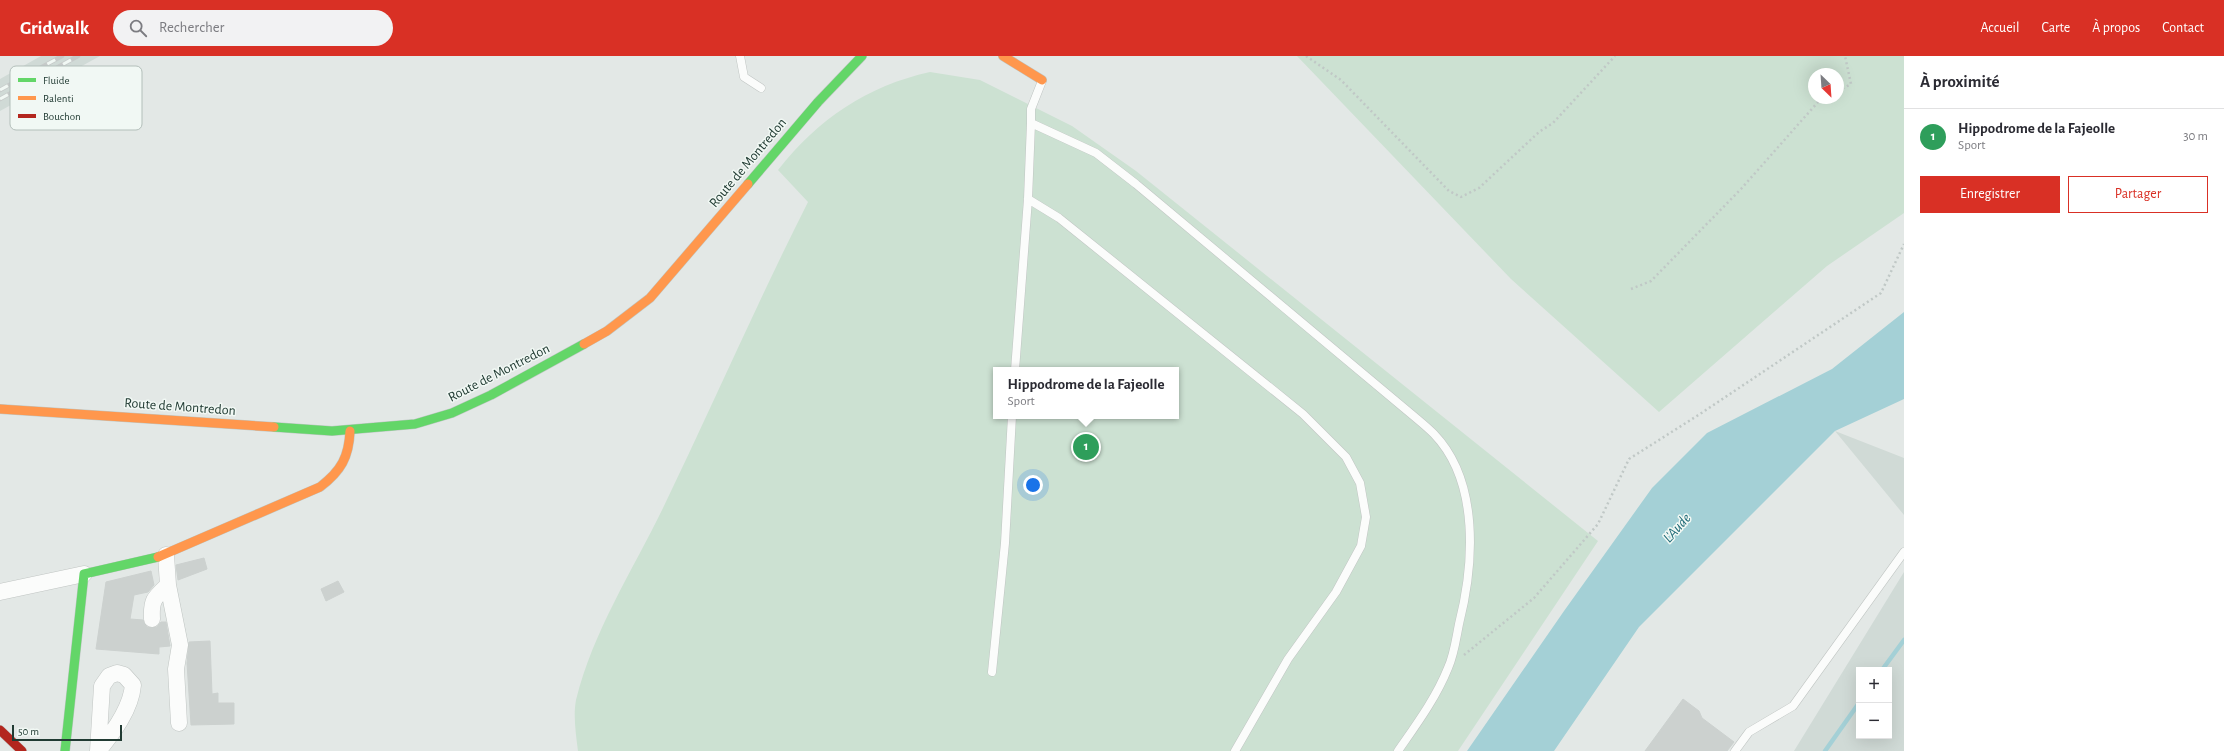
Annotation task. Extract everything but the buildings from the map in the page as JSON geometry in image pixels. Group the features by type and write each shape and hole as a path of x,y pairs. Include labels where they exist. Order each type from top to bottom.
{"street":[{"name":"Route de Montredon","path":"0,409 350,431 415,424 452,413 491,395 607,331 650,298 818,102 862,56"},
{"path":"1003,56 1042,80"},
{"path":"0,592 166,555 320,487 335,476 345,464 349,451 350,431"},
{"path":"166,555 168,585 180,645 176,669 179,723"},
{"path":"65,751 84,574"},
{"path":"152,619 151,604 168,585"},
{"path":"0,730 22,751"}],"lane":[{"path":"740,56 744,77 761,88"},
{"path":"1016,367 1028,199 1031,109 1042,80"},
{"path":"1031,122 1096,153 1136,184 1435,435 1452,460 1462,484 1471,531 1467,595 1448,668 1427,709 1398,751"},
{"path":"1028,199 1059,218 1303,414 1346,457 1360,483 1366,517 1361,546 1336,592 1288,659 1234,751"},
{"path":"992,672 1005,543 1012,419"},
{"path":"1735,751 1749,732 1793,706 1904,552"}],"path":[{"path":"1306,56 1341,80 1450,191 1461,197 1479,188 1539,132 1553,123 1615,56"},
{"path":"1844,88 1851,84 1845,56"},
{"path":"1631,289 1652,281 1741,189 1816,104"},
{"path":"1448,668 1534,598 1598,524 1629,459 1700,414 1881,293 1904,244"}],"shaded area":[{"path":"41,56 100,56 82,66 23,66"},
{"path":"10,73 10,106 0,111 0,79"},
{"path":"1835,431 1904,458 1904,515"},
{"path":"1904,572 1904,751 1794,751"}],"green space":[{"path":"1297,56 1904,56 1904,213 1827,266 1659,412 1511,279"},
{"path":"930,72 980,80 1072,126 1136,171 1598,541 1458,751 578,751 575,719 576,700 583,674 603,625 663,508 808,202 778,170 793,152 827,120 845,107 885,86"}],"water":[{"name":"L'Aude","path":"1904,312 1904,399 1835,431 1639,627 1554,751 1467,751 1564,611 1652,488 1707,433 1832,369"}],"waterway":[{"path":"1884,667 1904,640"},
{"path":"1825,751 1856,707"}],"railway":[{"path":"44,66 62,56"},
{"path":"60,66 78,56"},
{"path":"0,90 10,85"},
{"path":"0,99 10,93"}],"traffic: fast":[{"path":"748,184 818,102 862,56"},
{"path":"274,427 332,431 415,424 452,413 491,395 584,344"},
{"path":"65,751 84,574 158,557"}],"traffic: slow":[{"path":"1003,56 1042,80"},
{"path":"584,344 607,331 650,298 748,184"},
{"path":"0,409 274,427"},
{"path":"158,557 320,487 333,475 346,456 350,431"}],"traffic: jam":[{"path":"0,730 22,751"}],"place":[{"name":"Hippodrome de la Fajeolle","path":"1086,447"}]}
